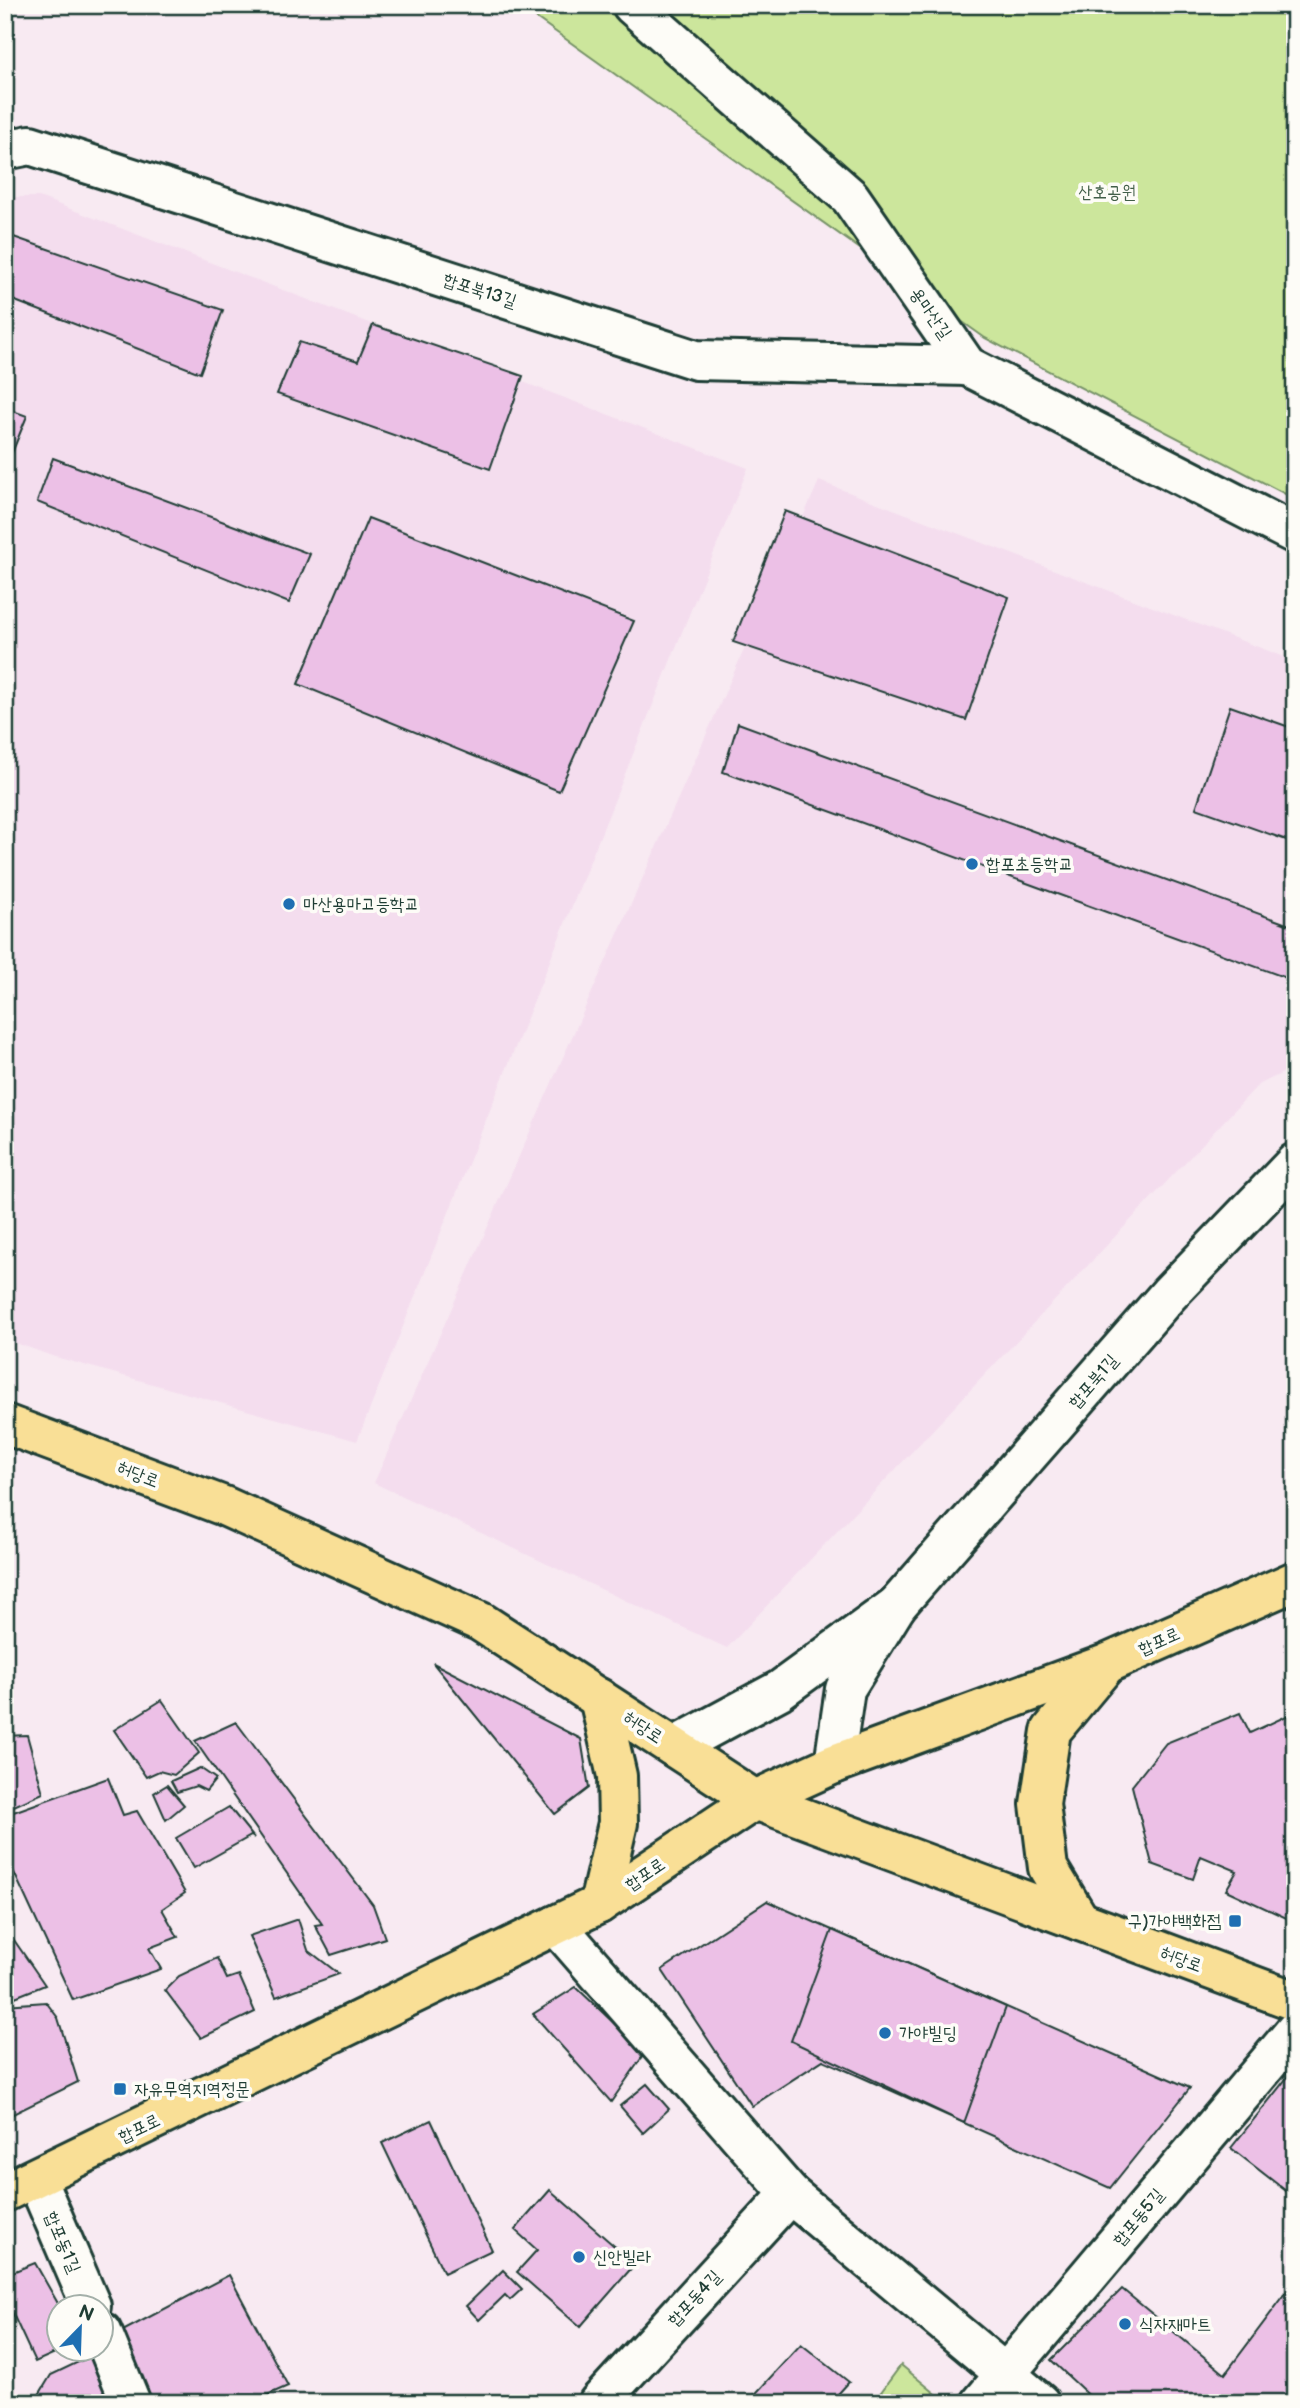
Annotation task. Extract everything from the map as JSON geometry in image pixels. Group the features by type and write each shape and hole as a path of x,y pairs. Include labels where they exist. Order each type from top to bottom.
{"main road":[{"name":"허당로","path":"5,1424 224,1506 481,1622 755,1800 1295,2001"},
{"name":"합포로","path":"21,2185 600,1904 755,1800 834,1764 1106,1664 1295,1581"},
{"path":"1080,1921 1048,1868 1040,1804 1051,1731 1106,1664"},
{"path":"599,1698 617,1776 618,1823 600,1904"}],"street":[{"name":"용마산길","path":"632,5 850,197 967,366 1295,534"},
{"name":"합포북13길","path":"5,150 30,145 695,360 967,366"},
{"name":"합포북1길","path":"897,1605 1169,1294 1295,1163"},
{"path":"674,1746 780,1690 897,1605"},
{"path":"834,1764 845,1689 897,1605"},
{"path":"556,1925 790,2194 1040,2403"},
{"name":"합포동5길","path":"981,2403 1295,2031"},
{"name":"합포동1길","path":"21,2185 83,2292"},
{"name":"합포동4길","path":"598,2403 790,2194"},
{"path":"114,2362 131,2403"}],"shaded area":[{"name":"마산용마고등학교","path":"5,197 39,197 748,468 357,1441 52,1356 5,1339"},
{"name":"합포초등학교","path":"819,481 1295,661 1295,1067 1258,1085 727,1648 374,1483"}],"green space":[{"name":"산호공원","path":"518,5 1295,5 1295,499 985,338"},
{"path":"901,2365 947,2403 873,2403"}],"building":[{"path":"5,234 223,310 200,373 5,297"},
{"path":"373,325 523,376 490,469 277,394 299,342 358,361"},
{"path":"5,408 27,416 9,460 5,458"},
{"path":"53,458 310,554 289,603 37,502"},
{"path":"785,511 1009,597 966,720 733,642"},
{"path":"368,518 634,621 559,791 298,684"},
{"path":"1230,706 1295,729 1295,843 1196,808"},
{"path":"738,723 1295,927 1295,981 723,772"},
{"path":"433,1663 581,1739 589,1788 555,1814"},
{"path":"162,1700 199,1753 174,1775 159,1771 146,1777 114,1730"},
{"path":"1295,1712 1295,1922 1226,1890 1237,1871 1201,1856 1193,1879 1152,1864 1132,1786 1166,1743 1240,1713 1250,1733"},
{"path":"236,1722 373,1905 385,1938 331,1955 315,1925 322,1924 195,1741"},
{"path":"27,1735 43,1793 5,1810 5,1736"},
{"path":"200,1768 216,1779 206,1791 196,1786 177,1792 171,1781"},
{"path":"108,1778 123,1815 137,1811 185,1893 162,1909 178,1937 149,1948 161,1969 73,2000 5,1853 5,1815"},
{"path":"167,1785 184,1805 166,1820 154,1793"},
{"path":"229,1807 254,1838 251,1836 194,1868 176,1838"},
{"name":"가야빌딩","path":"767,1901 1190,2088 1110,2188 823,2060 752,2106 662,1970"},
{"path":"298,1919 308,1950 339,1974 276,1997 249,1936"},
{"path":"5,1927 45,1985 5,2001"},
{"path":"832,1930 1006,2007 964,2123 791,2041"},
{"path":"217,1958 227,1979 239,1975 255,2012 201,2038 165,1990 179,1976"},
{"path":"576,1987 645,2053 611,2102 533,2014"},
{"path":"46,2002 58,2018 78,2082 5,2118 5,2005"},
{"path":"1290,2074 1295,2076 1295,2198 1231,2148"},
{"path":"647,2084 669,2109 643,2133 620,2106"},
{"path":"431,2120 492,2250 444,2273 382,2143"},
{"name":"신안빌라","path":"550,2190 635,2264 580,2327 517,2272 537,2250 515,2230"},
{"path":"35,2263 51,2292 46,2292 46,2357 35,2362 5,2297 5,2275"},
{"path":"503,2270 522,2289 510,2300 505,2295 479,2320 466,2306"},
{"path":"229,2275 288,2386 249,2403 146,2403 117,2334"},
{"name":"식자재마트","path":"1295,2281 1295,2403 1097,2403 1051,2360 1122,2289 1225,2374"},
{"path":"801,2344 849,2382 830,2403 747,2403"},
{"path":"78,2362 97,2362 119,2403 34,2403 51,2375"}],"place":[{"name":"합포초등학교","path":"972,864"},
{"name":"마산용마고등학교","path":"289,904"},
{"name":"구)가야백화점","path":"1235,1921"},
{"name":"가야빌딩","path":"885,2033"},
{"name":"자유무역지역정문","path":"120,2089"},
{"name":"신안빌라","path":"579,2257"},
{"name":"식자재마트","path":"1125,2324"}]}
